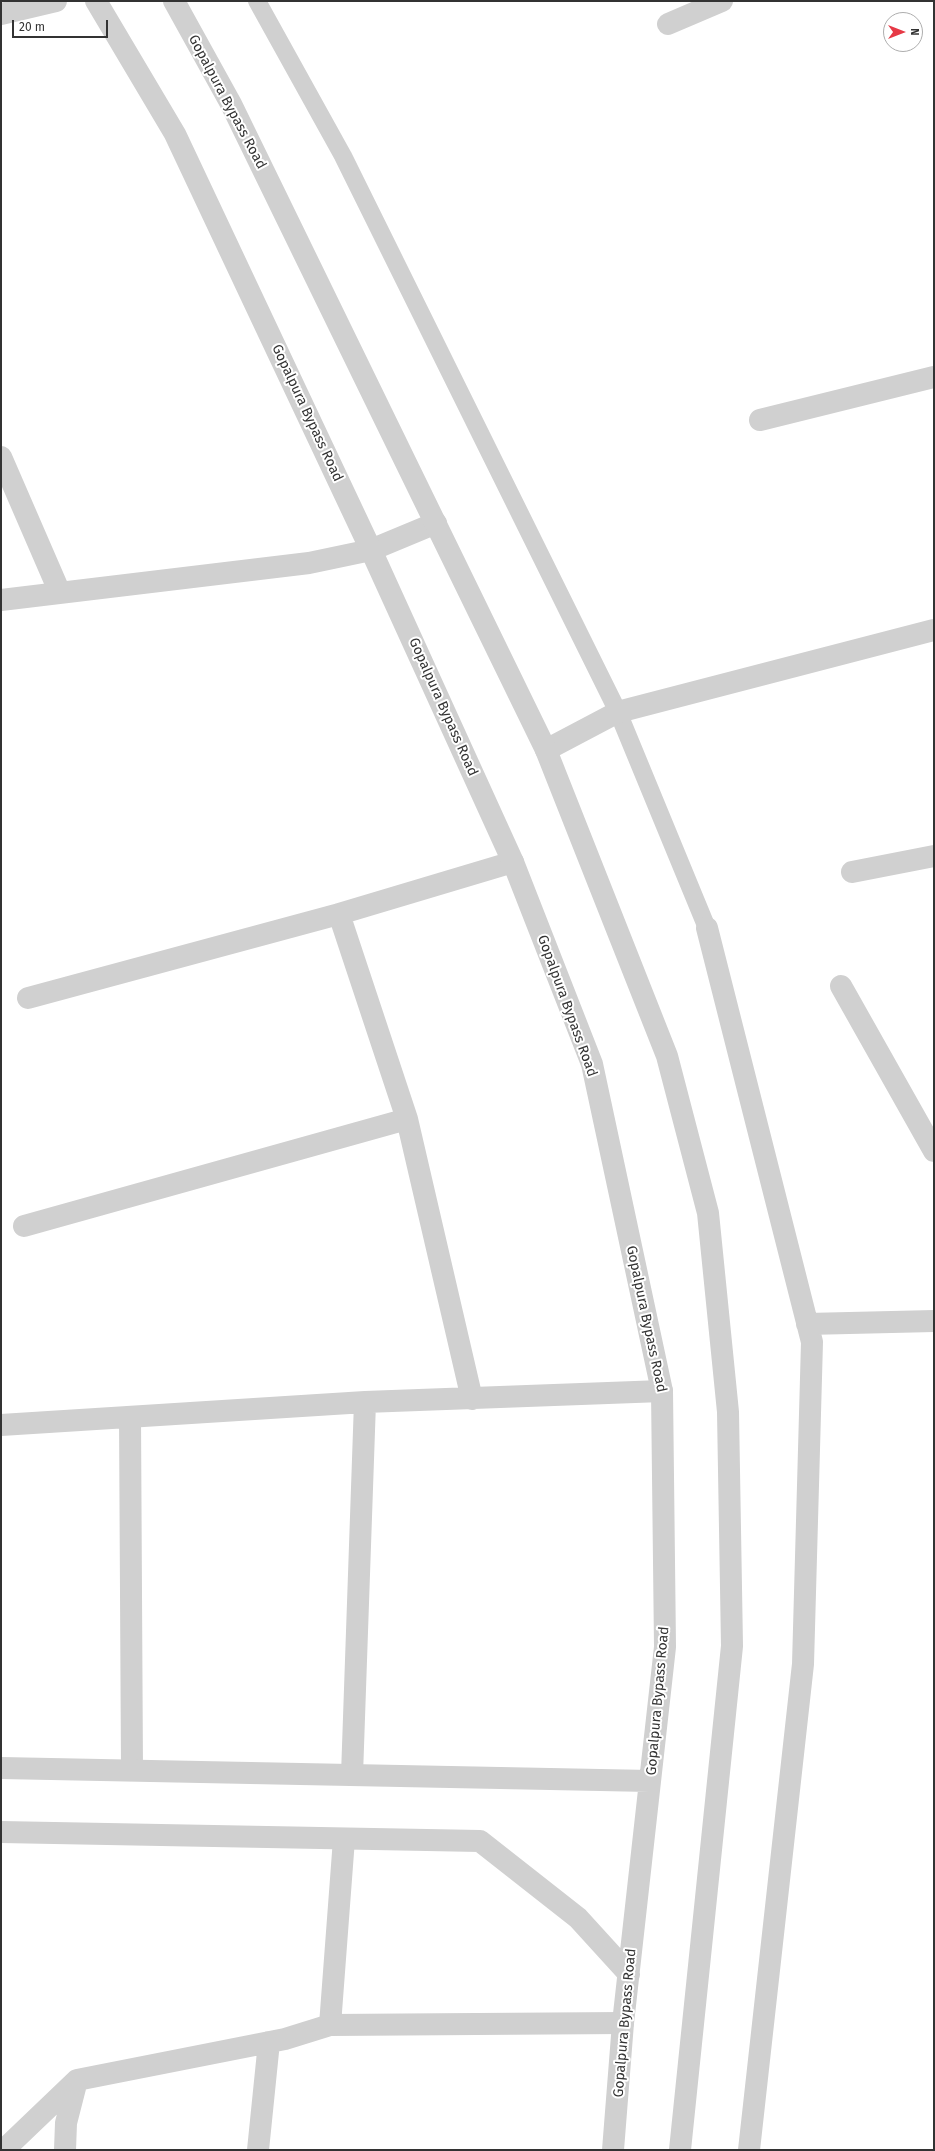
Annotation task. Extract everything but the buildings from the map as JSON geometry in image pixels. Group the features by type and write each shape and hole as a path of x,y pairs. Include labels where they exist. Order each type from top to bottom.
{"street":[{"path":"1,14 56,1"},
{"name":"Gopalpura Bypass Road","path":"96,1 175,134 371,550 513,862 592,1064 662,1391 665,1647 623,2023 613,2150"},
{"name":"Gopalpura Bypass Road","path":"174,1 231,104 546,750 667,1056 708,1213 728,1412 732,1646 680,2150"},
{"path":"668,24 722,1"},
{"path":"760,420 934,377"},
{"path":"1,457 60,593"},
{"path":"1,600 309,563 371,550 436,523"},
{"path":"546,750 618,712 934,630"},
{"path":"852,872 934,856"},
{"path":"28,998 339,914 513,862"},
{"path":"339,914 408,1119 472,1400"},
{"path":"707,928 812,1342 803,1664 749,2150"},
{"path":"841,986 934,1151"},
{"path":"24,1226 408,1119"},
{"path":"807,1324 934,1321"},
{"path":"1,1425 364,1402 472,1400 662,1391"},
{"path":"352,1775 364,1402"},
{"path":"130,1417 132,1770"},
{"path":"1,1768 650,1781"},
{"path":"1,1832 480,1841 578,1918 629,1974"},
{"path":"330,2025 344,1839"},
{"path":"1,2148 8,2146 77,2080 269,2042 330,2025 623,2023"},
{"path":"258,2150 269,2042"},
{"path":"65,2150 66,2123 77,2080"}],"lane":[{"path":"257,1 343,156 618,712 707,928"}]}
